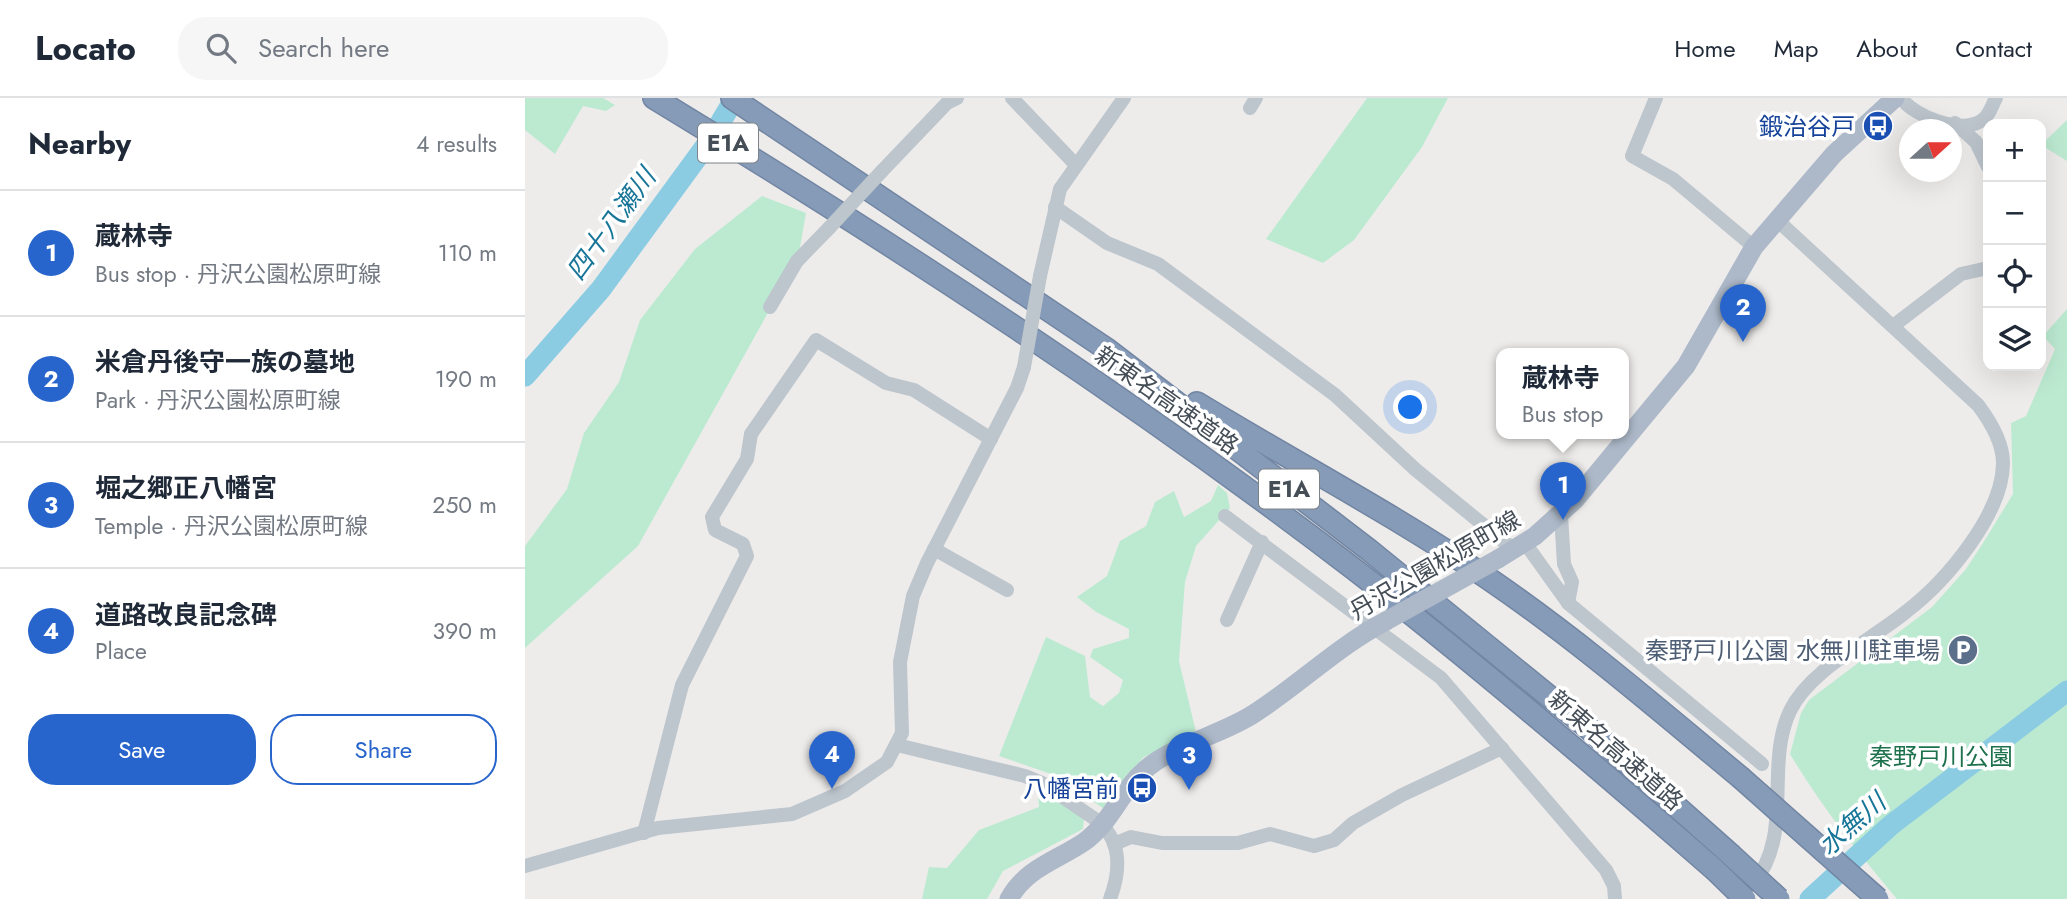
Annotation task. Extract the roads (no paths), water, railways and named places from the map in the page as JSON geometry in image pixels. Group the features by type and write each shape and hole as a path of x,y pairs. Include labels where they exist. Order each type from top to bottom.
{"highway":[{"name":"新東名高速道路","path":"654,98 803,188 1095,381 1342,560 1575,747 1745,899"},
{"name":"新東名高速道路","path":"732,98 824,157 1108,350 1369,550 1587,728 1779,899"},
{"path":"1108,350 1418,533 1554,625 1740,777 1878,899"}],"main road":[{"name":"丹沢公園松原町線","path":"1629,433 1686,366 1754,247 1834,154 1895,98"},
{"name":"丹沢公園松原町線","path":"1009,899 1025,877 1085,841 1132,782 1158,759 1223,732 1256,712 1342,647 1512,550 1560,515 1624,439"}],"street":[{"path":"770,307 797,261 947,103 957,98"},
{"path":"1012,98 1076,164"},
{"path":"525,866 693,822 765,818 811,808 868,777 887,762 897,745 903,716 900,662 913,596 1024,367 1040,276 1060,189 1124,98"},
{"path":"1656,98 1632,156 1673,178 1754,247"},
{"path":"1901,98 1908,108 1923,117 1934,119"},
{"path":"1962,123 1976,124 1985,120 1996,98"},
{"path":"1962,129 1976,142 1983,157"},
{"path":"1055,207 1107,243 1158,264 1335,394 1416,470 1512,550 1568,603 1762,764"},
{"path":"1738,899 1758,878 1775,839 1781,738 1794,703 1817,678 1909,610 1931,589 1995,507 2002,483 2004,460 1998,440 1979,405 1777,220"},
{"path":"1893,327 1961,274 1983,269"},
{"path":"644,833 682,685 747,556 743,544 715,530 712,517 747,458 751,434 816,340 886,383 914,390 991,439"},
{"path":"1560,515 1562,552 1572,582 1568,603"},
{"path":"1225,516 1380,624 1441,678 1606,870 1614,886 1615,899"},
{"path":"1227,620 1262,542"},
{"path":"934,549 1007,590"},
{"path":"897,745 1025,776 1099,822 1114,844 1119,868 1110,899"},
{"path":"1114,844 1131,837 1162,844 1238,843 1270,834 1314,846 1334,840 1353,824 1402,795 1502,748"}],"waterway":[{"name":"四十八瀬川","path":"525,376 601,289 710,140 735,98"},
{"name":"水無川","path":"1810,899 1891,825 2067,691"}],"place":[{"name":"鍛治谷戸","path":"1878,126"},
{"name":"米倉丹後守一族の墓地","path":"1743,342"},
{"name":"蔵林寺","path":"1563,520"},
{"name":"秦野戸川公園 水無川駐車場","path":"1963,650"},
{"name":"八幡宮前","path":"1142,788"},
{"name":"道路改良記念碑","path":"832,789"},
{"name":"堀之郷正八幡宮","path":"1189,790"}],"park label":[{"name":"秦野戸川公園","path":"1941,756"}]}
